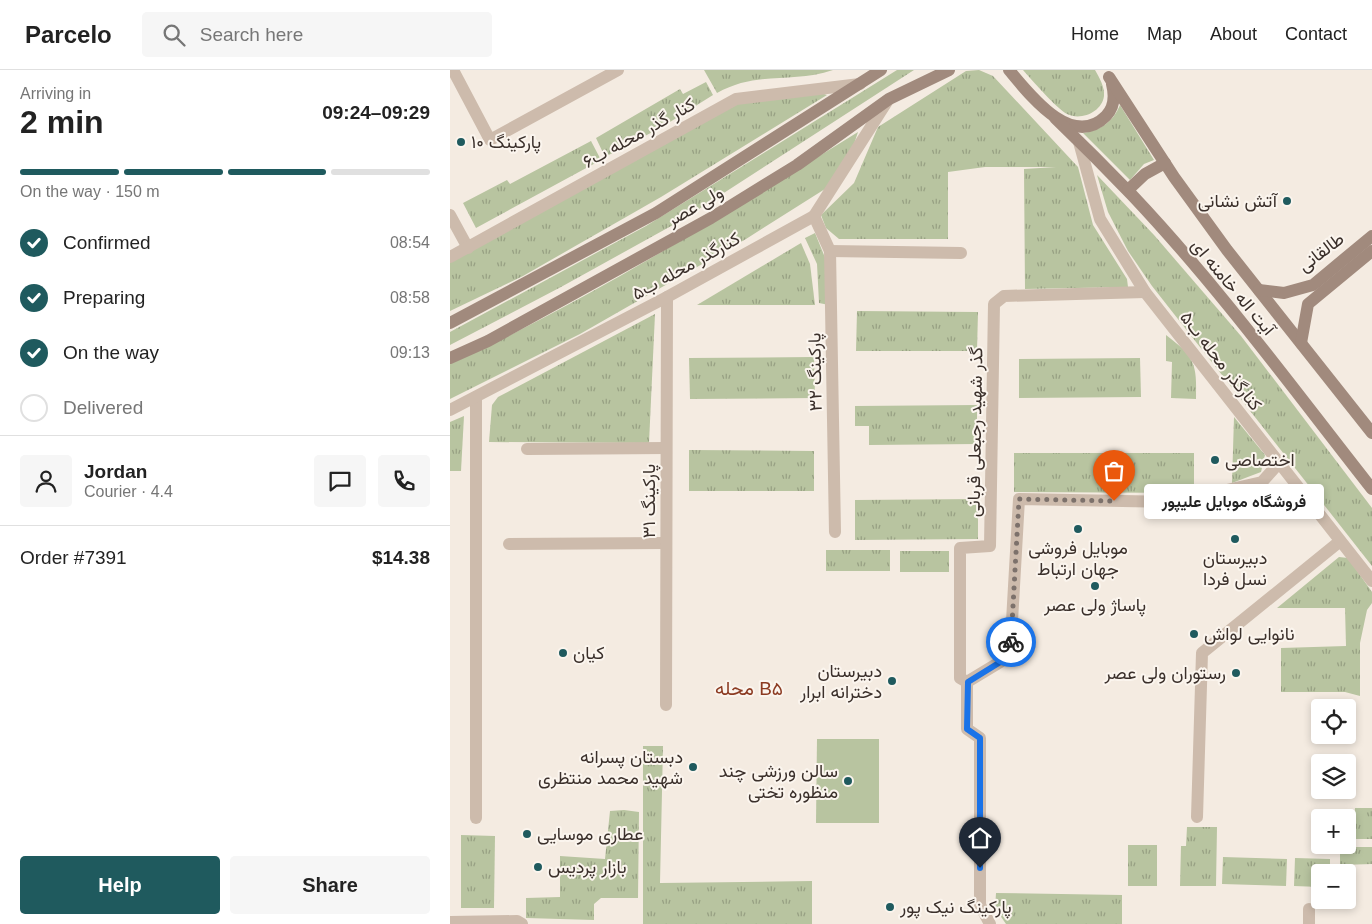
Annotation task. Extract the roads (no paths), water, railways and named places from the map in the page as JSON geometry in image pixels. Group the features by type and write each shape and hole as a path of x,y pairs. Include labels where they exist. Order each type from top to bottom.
{"main road":[{"name":"ولی عصر","path":"450,323 656,214 880,70"},
{"name":"ولی عصر","path":"450,358 488,341 711,218 797,165 889,99 948,70"},
{"name":"آیت اله خامنه ای","path":"1008,72 1128,190 1247,330 1372,489"},
{"name":"آیت اله خامنه ای","path":"1107,73 1165,163 1222,243 1372,433"},
{"path":"1055,118 1070,126 1085,127 1100,122 1110,113 1114,103 1107,73"},
{"path":"1128,190 1145,174 1165,163"},
{"name":"طالقانی","path":"1259,290 1284,293 1313,284 1372,236"},
{"name":"طالقانی","path":"1301,343 1308,304 1372,251"}],"street":[{"path":"453,70 490,140 618,70"},
{"name":"کنار گذر محله ب۶","path":"450,257 736,99 860,84"},
{"name":"کنارگذر محله ب۵","path":"450,410 667,297 814,216 889,99"},
{"name":"کنارگذر محله ب۵","path":"1079,142 1100,219 1144,292 1372,582"},
{"path":"450,215 468,248"},
{"name":"پارکینگ ۳۲","path":"814,216 830,251 835,532"},
{"path":"830,251 961,253"},
{"name":"گذر شهید رجبعلی قربانی","path":"968,682 960,678 960,548 990,546 994,304 1004,296 1144,292"},
{"name":"پارکینگ ۳۱","path":"666,705 667,297"},
{"path":"476,397 476,818"},
{"path":"527,449 666,448"},
{"path":"990,924 980,905 980,738 967,729 968,682 1010,656 1019,499 1174,502 1262,482 1279,462"},
{"path":"1197,817 1202,653 1339,542"},
{"path":"509,544 666,543"},
{"path":"1309,909 1309,924"},
{"path":"450,922 517,921 522,924"}],"place":[{"name":"پارکینگ ۱۰","path":"461,142"},
{"name":"آتش نشانی","path":"1287,201"},
{"name":"اختصاصی","path":"1215,460"},
{"name":"فروشگاه موبایل علیپور","path":"1114,501"},
{"name":"موبایل فروشی جهان ارتباط","path":"1078,529"},
{"name":"دبیرستان نسل فردا","path":"1235,539"},
{"name":"پاساژ ولی عصر","path":"1095,586"},
{"name":"نانوایی لواش","path":"1194,634"},
{"name":"کیان","path":"563,653"},
{"name":"رستوران ولی عصر","path":"1236,673"},
{"name":"دبیرستان دخترانه ابرار","path":"892,681"},
{"name":"دبستان پسرانه شهید محمد منتظری","path":"693,767"},
{"name":"سالن ورزشی چند منظوره تختی","path":"848,781"},
{"name":"عطاری موسایی","path":"527,834"},
{"name":"بازار پردیس","path":"538,867"},
{"name":"پارکینگ نیک پور","path":"890,907"}],"district":[{"name":"محله B۵","path":"749,688"}]}
